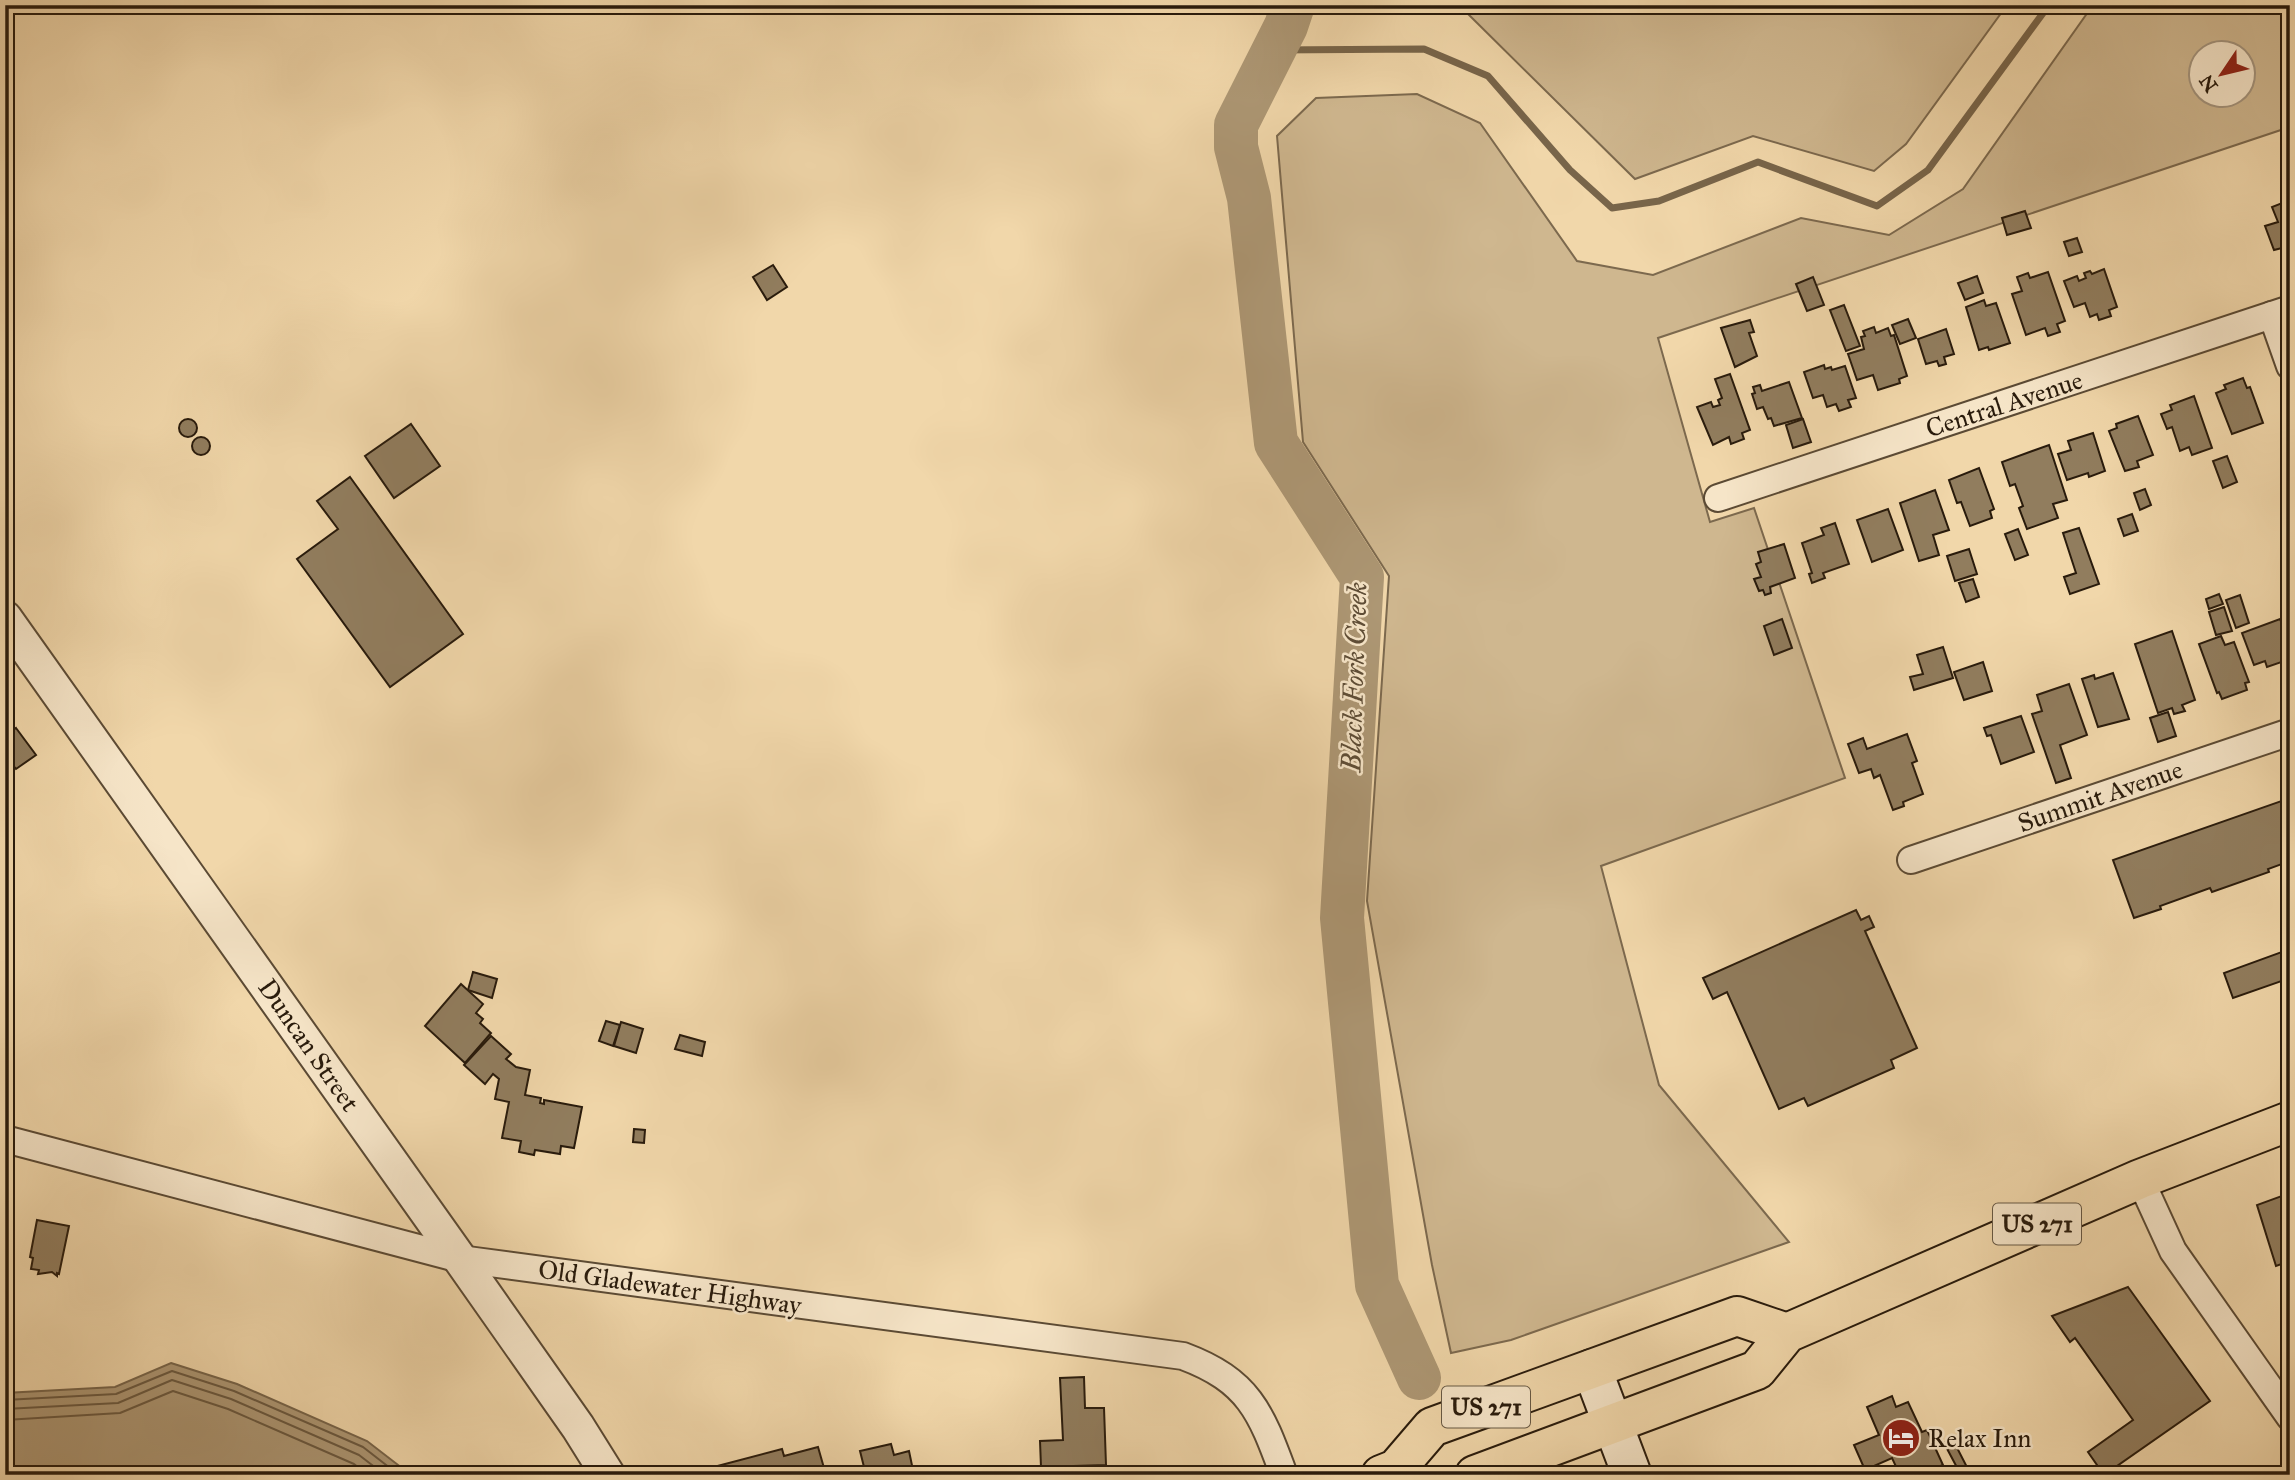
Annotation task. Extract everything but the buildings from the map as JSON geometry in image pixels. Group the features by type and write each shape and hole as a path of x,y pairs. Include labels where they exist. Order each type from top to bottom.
{"main road":[{"name":"US 271","path":"1475,1475 1757,1370 1787,1333 2140,1179 2290,1121"},
{"name":"US 271","path":"1398,1473 1432,1427 1737,1316 1787,1333"},
{"path":"1592,1369 1632,1475"}],"street":[{"path":"2281,312 2290,366"},
{"name":"Central Avenue","path":"1718,498 2281,312"},
{"name":"Duncan Street","path":"5,618 460,1259 578,1427 608,1475"},
{"name":"Summit Avenue","path":"1911,860 2290,732"},
{"name":"Old Gladewater Highway","path":"5,1139 460,1259 1183,1356 1222,1373 1254,1405 1265,1425 1284,1475"},
{"path":"2140,1179 2173,1251 2290,1417"}],"shaded area":[{"path":"1435,5 2007,5 1906,144 1874,171 1753,136 1635,179 1465,11"},
{"path":"2093,5 2290,5 2290,127 1658,338 1710,522 1754,508 1845,778 1601,866 1659,1085 1789,1242 1511,1340 1451,1353 1432,1265 1367,901 1389,576 1303,442 1277,136 1316,98 1417,94 1480,123 1577,261 1653,275 1801,218 1889,235 1963,189"}],"water":[{"path":"171,1363 237,1384 367,1441 411,1475 5,1475 5,1393 115,1387"}],"waterway":[{"name":"Black Fork Creek","path":"1293,5 1286,26 1236,125 1236,147 1249,198 1276,443 1362,577 1342,918 1377,1285 1419,1378"},
{"path":"1274,50 1424,49 1488,76 1570,170 1612,208 1659,201 1758,162 1877,206 1928,170 2049,5"}],"place":[{"name":"Relax Inn","path":"1901,1438"}]}
